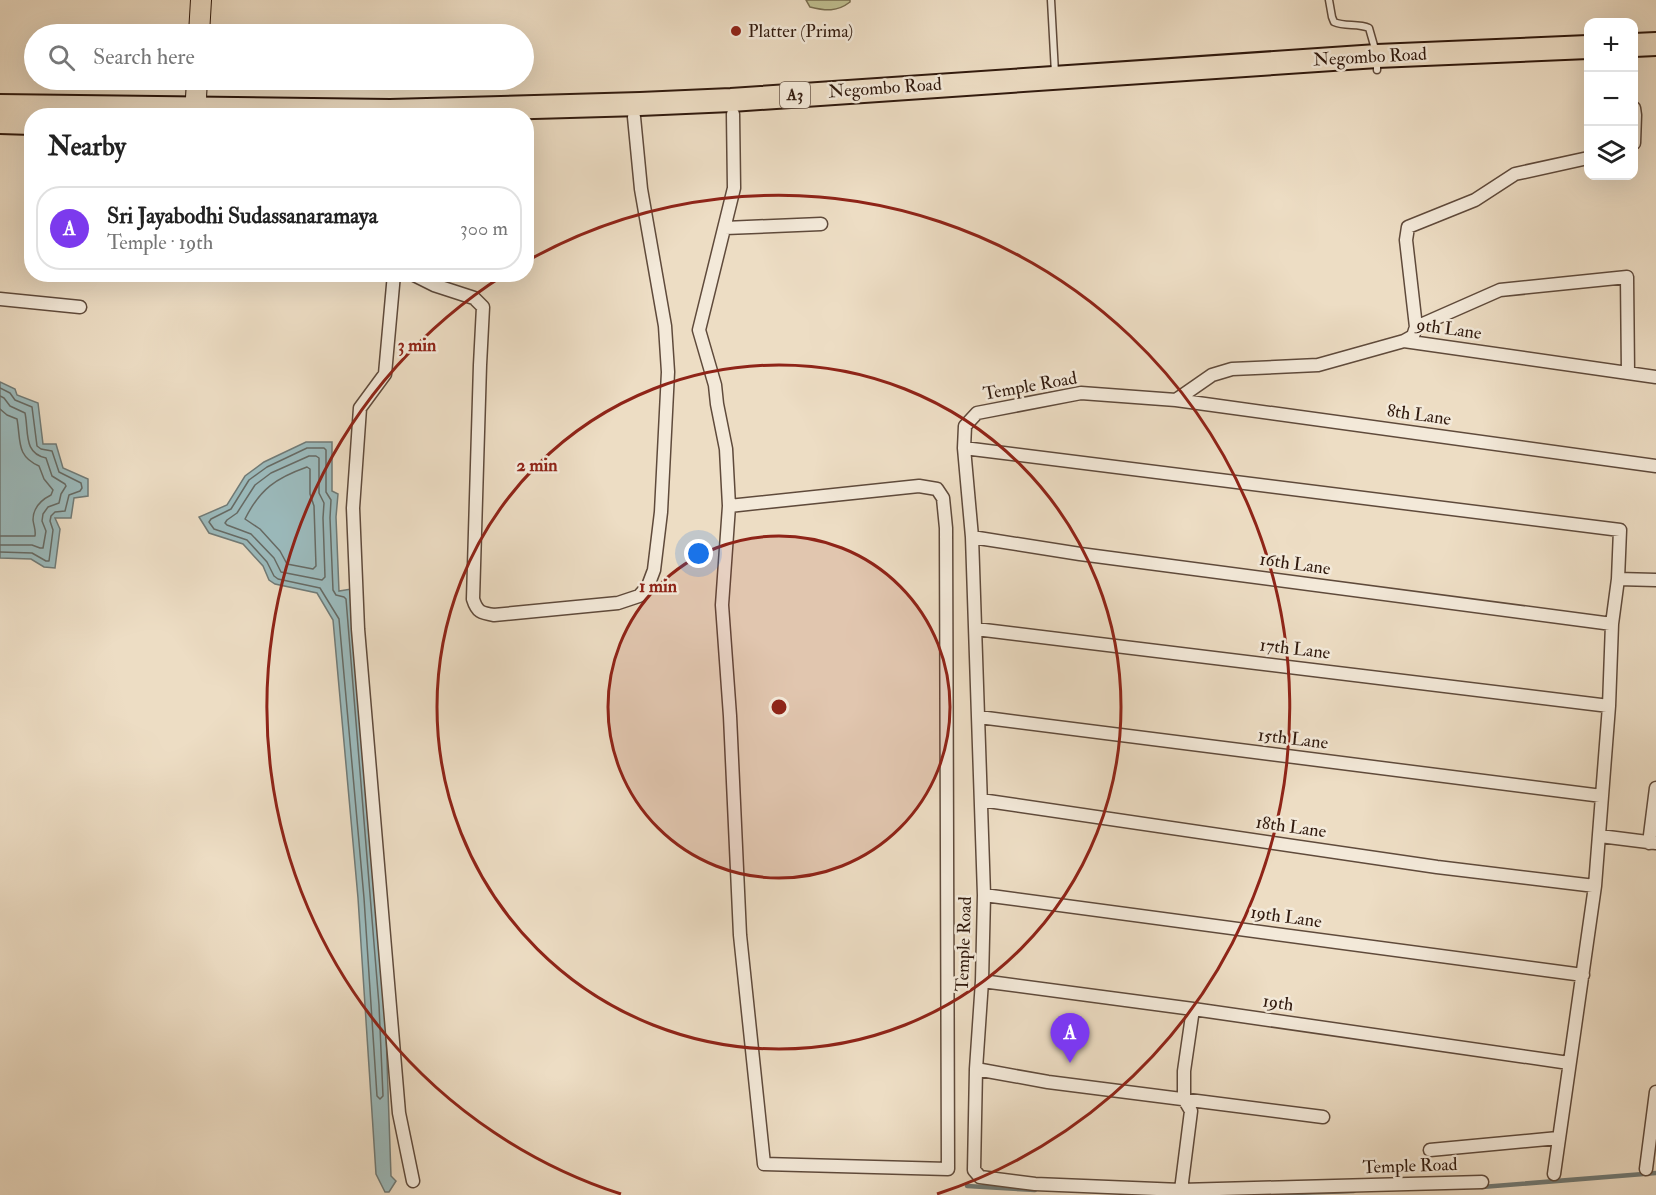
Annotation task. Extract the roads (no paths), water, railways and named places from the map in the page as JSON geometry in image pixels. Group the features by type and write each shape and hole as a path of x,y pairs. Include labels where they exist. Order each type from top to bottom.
{"highway":[{"path":"1638,45 1656,44"},
{"name":"Negombo Road","path":"534,121 733,114 1058,90 1192,83 1377,63 1584,47"},
{"path":"1638,59 1656,57"},
{"name":"Negombo Road","path":"523,108 731,100 1055,77 1377,63 1510,63 1584,60"},
{"name":"Negombo Road","path":"0,106 65,108"},
{"path":"0,122 24,123"}],"main road":[{"path":"200,24 201,0"},
{"path":"195,108 196,90"}],"street":[{"path":"729,506 918,486 937,489 943,498 946,528 948,1169 764,1164 740,934 730,716 722,605 729,506 726,449 717,404 716,385 699,330 734,188 733,114"},
{"path":"428,282 474,298 483,307 473,599 476,610 482,614 494,615 618,603 639,596 648,586 654,570 662,512 668,372 665,326 641,189 634,117"},
{"path":"1404,341 1413,336 1416,327 1406,240 1408,227 1475,200 1515,174 1584,159"},
{"path":"725,228 821,224"},
{"path":"1416,327 1500,290 1627,277 1628,373"},
{"path":"393,282 385,374 360,408 353,508 358,629 399,1113 413,1181"},
{"path":"0,299 80,307"},
{"name":"9th Lane","path":"1176,400 1212,375 1232,369 1318,365 1404,341 1656,377"},
{"name":"Temple Road","path":"1176,400 1082,393 977,413 964,426 972,537 984,895 974,1170 980,1177 1035,1184 1181,1190 1482,1182"},
{"name":"8th Lane","path":"1176,400 1656,466"},
{"path":"964,448 1620,530 1595,886 1554,1174"},
{"name":"16th Lane","path":"972,537 1080,554 1612,624"},
{"path":"1618,579 1656,580"},
{"name":"17th Lane","path":"975,628 1609,706"},
{"name":"15th Lane","path":"978,717 1602,796"},
{"path":"1600,836 1653,843 1656,788"},
{"name":"18th Lane","path":"981,800 1437,867 1595,886"},
{"name":"19th Lane","path":"984,895 1583,975"},
{"name":"19th","path":"982,981 1569,1063"},
{"path":"1181,1190 1191,1110 1184,1099 1184,1071 1193,1009"},
{"path":"976,1069 1048,1082 1323,1117"},
{"path":"1646,1169 1656,1092"},
{"path":"1430,1150 1558,1138"}],"lane":[{"path":"1051,0 1055,77"},
{"path":"1329,0 1334,22 1369,28 1377,63"}],"water":[{"path":"0,382 15,389 17,395 38,403 43,444 56,444 63,468 88,479 88,496 74,498 71,518 55,518 60,529 55,568 44,567 31,559 0,558"},
{"path":"306,442 332,442 332,491 338,494 336,517 339,591 351,589 385,1004 391,1176 396,1181 389,1192 385,1192 376,1174 358,898 333,620 317,593 275,584 269,580 263,566 243,544 209,533 199,517 227,505 245,476 264,462"}],"waterway":[{"path":"1482,1187 1656,1173"},
{"path":"967,1186 1035,1190"},
{"path":"1236,1195 1354,1191"}],"place":[{"name":"Platter (Prima)","path":"736,31"},
{"name":"Sri Jayabodhi Sudassanaramaya","path":"1070,1063"}]}
